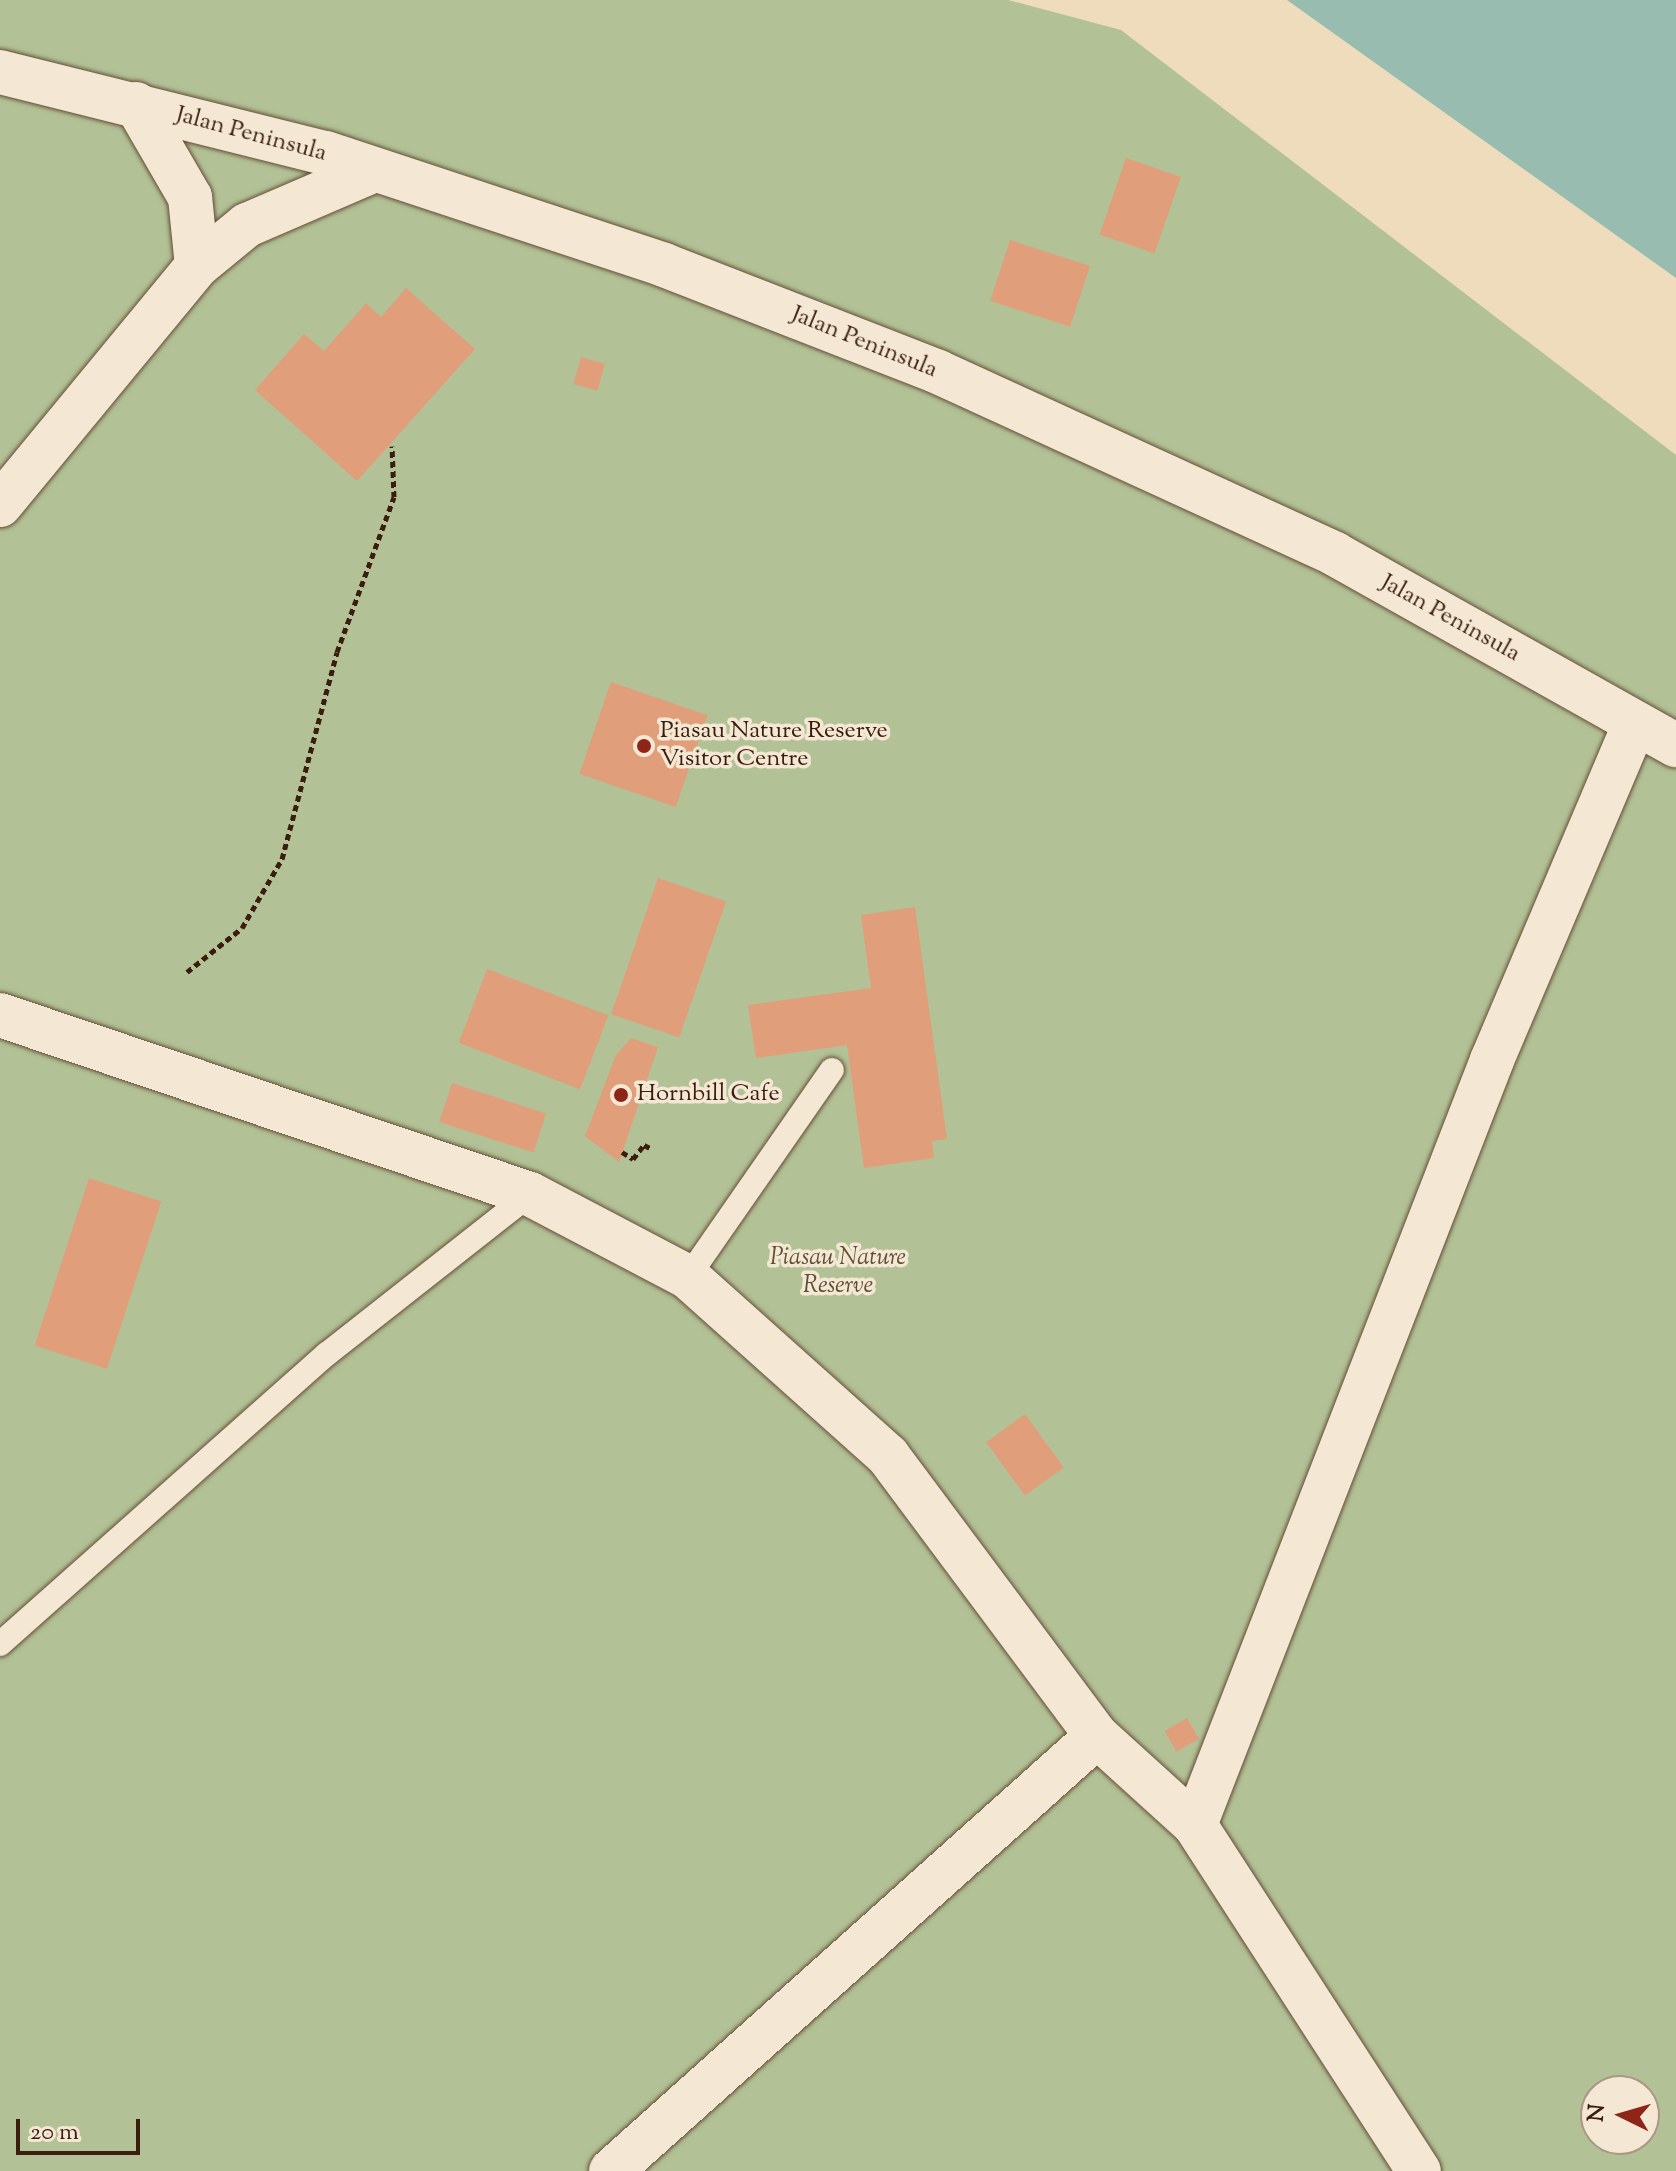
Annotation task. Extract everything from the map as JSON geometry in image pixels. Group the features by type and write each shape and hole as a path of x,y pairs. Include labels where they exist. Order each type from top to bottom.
{"street":[{"name":"Jalan Peninsula","path":"0,72 253,131 368,173 664,265 938,372 1335,554 1676,745"},
{"path":"136,104 190,197 197,266"},
{"path":"0,505 197,266 247,225 368,173"},
{"path":"1195,1825 1492,1060 1635,723"},
{"path":"0,1015 530,1194 688,1277 888,1456 1097,1736 1195,1825 1419,2171"},
{"path":"611,2171 1097,1736"}],"lane":[{"path":"688,1277 832,1070"},
{"path":"0,1644 327,1354 530,1194"}],"path":[{"path":"187,972 242,928 282,859 337,652 394,497 392,446"},
{"path":"622,1152 633,1159 644,1145 652,1149"}],"green space":[{"name":"Piasau Nature Reserve","path":"0,0 1008,0 1121,30 1676,455 1676,2171 0,2171"}],"water":[{"path":"1287,0 1676,0 1676,278"}],"building":[{"path":"1126,158 1181,177 1154,253 1100,235"},
{"path":"1010,240 1090,266 1070,327 990,301"},
{"path":"406,288 475,349 357,481 255,390 304,334 324,351 366,303 381,317"},
{"path":"581,357 605,364 597,391 573,384"},
{"name":"Piasau Nature Reserve Visitor Centre","path":"611,682 707,715 676,807 579,774"},
{"path":"658,878 726,901 679,1038 611,1014"},
{"path":"915,907 947,1139 932,1141 934,1158 864,1168 847,1045 756,1058 748,1005 871,988 861,915"},
{"path":"487,969 608,1016 580,1089 459,1043"},
{"name":"Hornbill Cafe","path":"631,1038 658,1047 619,1162 585,1136 616,1055"},
{"path":"452,1083 546,1114 533,1153 439,1122"},
{"path":"89,1178 161,1201 107,1369 35,1345"},
{"path":"1025,1414 1064,1467 1025,1496 986,1442"},
{"path":"1187,1718 1199,1739 1176,1752 1164,1731"}],"place":[{"name":"Piasau Nature Reserve Visitor Centre","path":"644,746"},
{"name":"Hornbill Cafe","path":"621,1095"}]}
